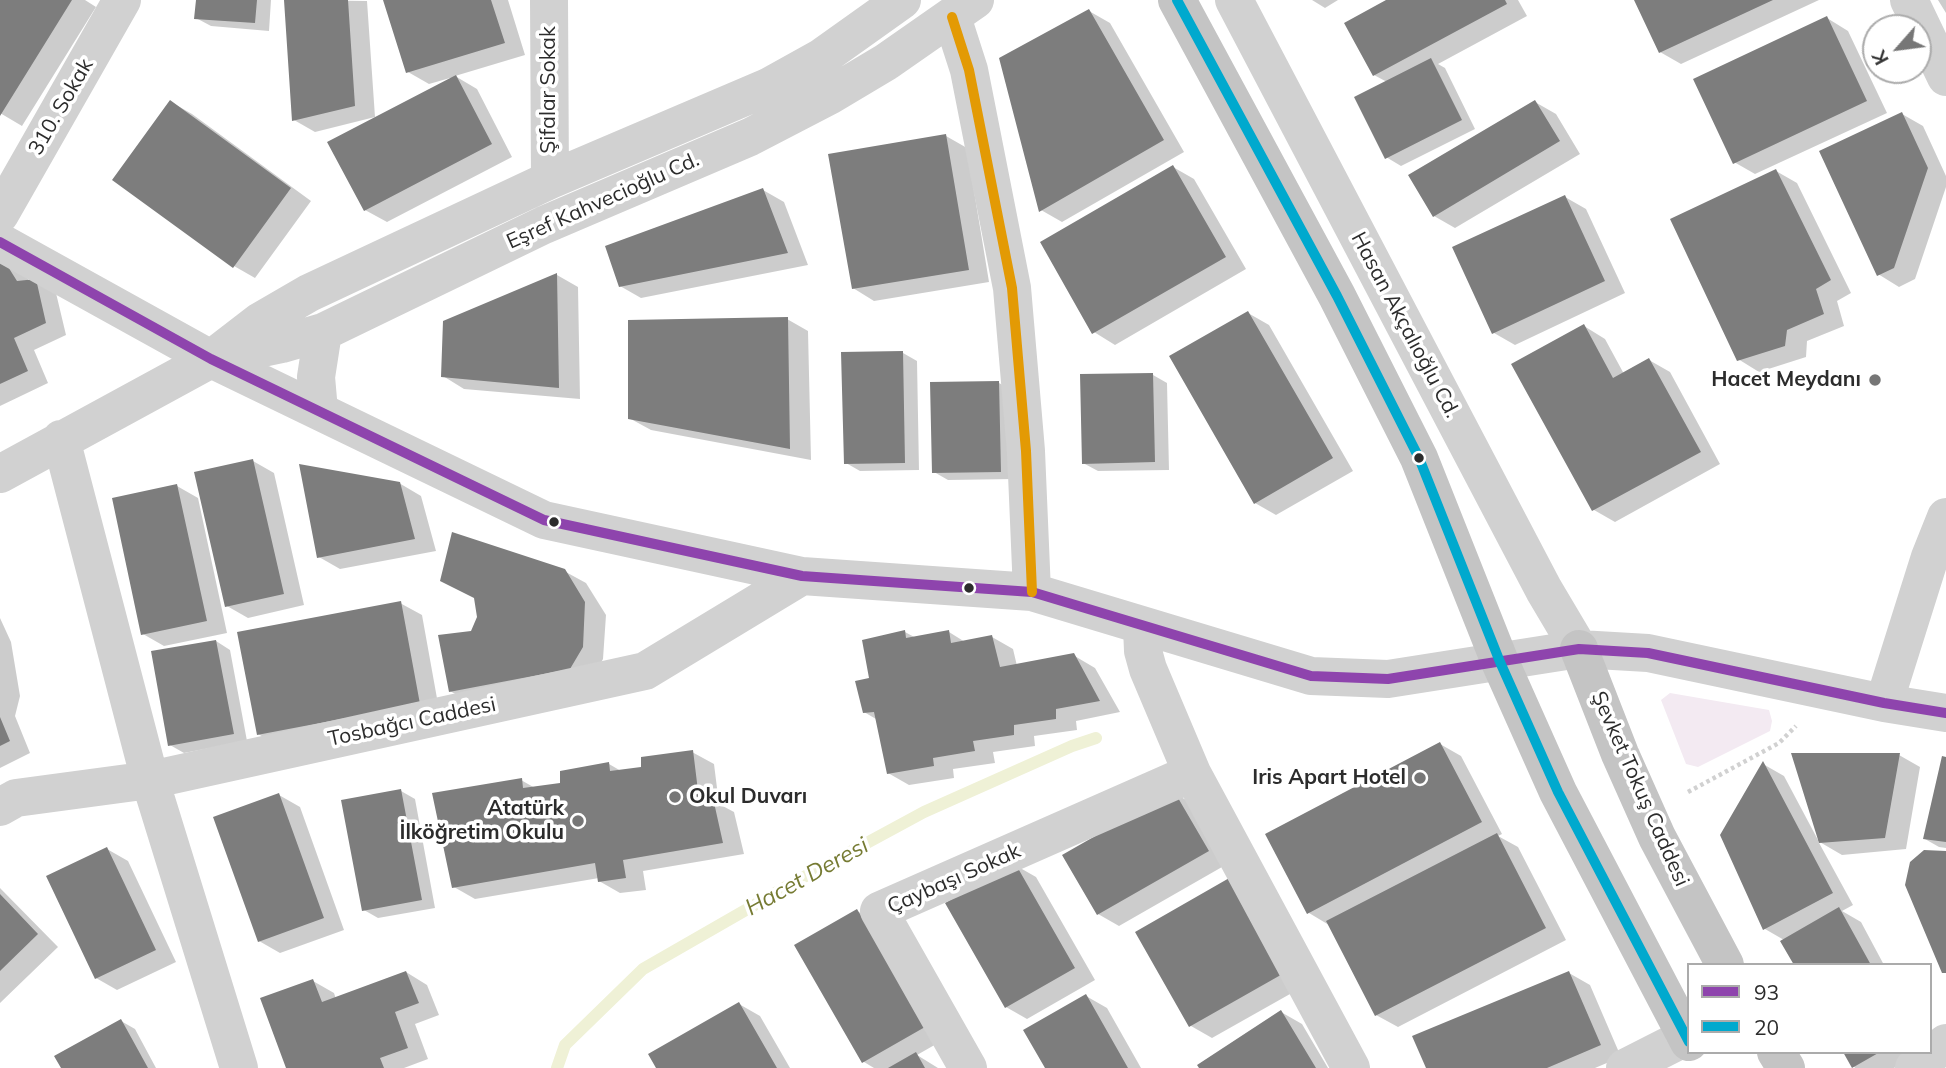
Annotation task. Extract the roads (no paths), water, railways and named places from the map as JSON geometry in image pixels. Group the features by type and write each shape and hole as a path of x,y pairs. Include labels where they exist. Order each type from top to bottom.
{"main road":[{"path":"1177,0 1337,296 1419,458 1500,662 1558,792 1687,1037"},
{"name":"Şevket Tokuş Caddesi","path":"1579,649 1620,754 1657,837 1725,963"}],"street":[{"name":"310. Sokak","path":"0,214 122,0"},
{"name":"Şifalar Sokak","path":"549,0 550,180"},
{"name":"Eşref Kahvecioğlu Cd.","path":"0,474 211,359 259,322 309,293 550,180 768,87 822,57 902,0"},
{"name":"Hasan Akçalıoğlu Cd.","path":"1234,0 1544,590 1579,649"},
{"path":"1909,0 1946,77"},
{"name":"Eşref Kahvecioğlu Cd.","path":"211,359 323,332 544,225 750,137 829,96 963,9"},
{"path":"963,9 969,70 1012,288 1026,451 1032,592"},
{"path":"0,242 211,359 544,520 802,576 1032,592 1311,676 1388,679 1579,649 1648,653 1884,703 1946,713"},
{"path":"319,411 316,377 323,332"},
{"path":"61,439 150,780 239,1068"},
{"path":"1884,703 1930,557 1946,517"},
{"name":"Tosbağcı Caddesi","path":"0,807 16,798 150,780 645,671 802,576"},
{"path":"1142,627 1143,651 1149,669 1192,773 1351,1068"},
{"name":"Çaybaşı Sokak","path":"968,1068 879,911 1192,773"},
{"path":"1932,1054 1946,1043"},
{"path":"1625,1068 1687,1052"},
{"path":"1914,1068 1932,1054"}],"waterway":[{"name":"Hacet Deresi","path":"557,1068 565,1045 643,969 924,812 1072,746 1096,738"}],"place":[{"name":"Hacet Meydanı","path":"1875,380"},
{"name":"Iris Apart Hotel","path":"1420,778"},
{"name":"Okul Duvarı","path":"675,797"},
{"name":"Atatürk İlköğretim Okulu","path":"578,821"}]}
